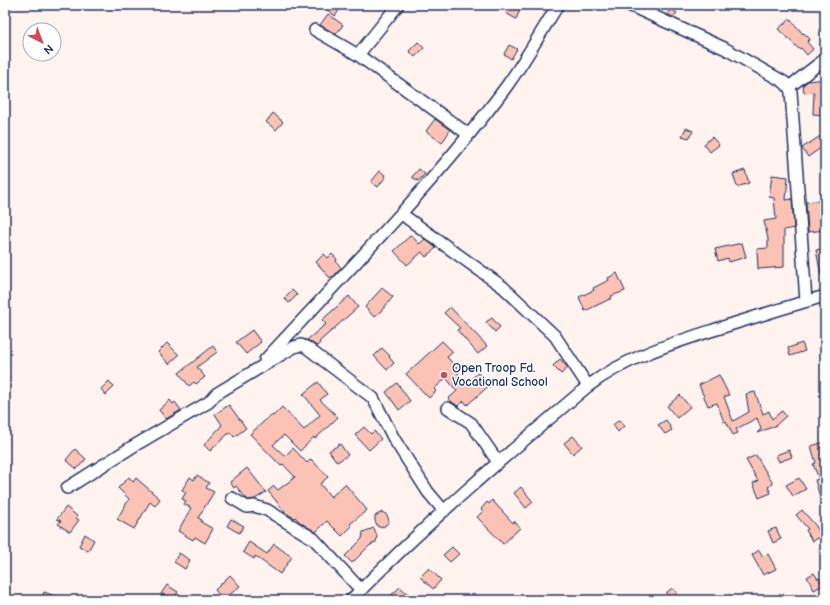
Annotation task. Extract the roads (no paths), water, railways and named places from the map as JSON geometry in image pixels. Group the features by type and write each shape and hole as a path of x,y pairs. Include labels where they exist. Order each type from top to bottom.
{"street":[{"path":"358,55 398,5"},
{"path":"256,370 410,205 506,86 558,5"},
{"path":"629,5 724,48 784,82 789,87 791,92 806,301"},
{"path":"315,30 358,55 468,134"},
{"path":"789,87 825,59"},
{"path":"407,218 508,292 555,336 588,386"},
{"path":"351,600 377,573 498,462 604,374 625,362 655,349 825,296"},
{"path":"67,488 132,446 209,402 216,394 294,347 301,345 310,350 373,398 394,439 428,492 444,511"},
{"path":"448,408 471,423 498,462"},
{"path":"232,498 247,507 254,506 267,510 314,539 361,590"}],"place":[{"name":"Open Troop Fd. Vocational School","path":"444,375"}]}
